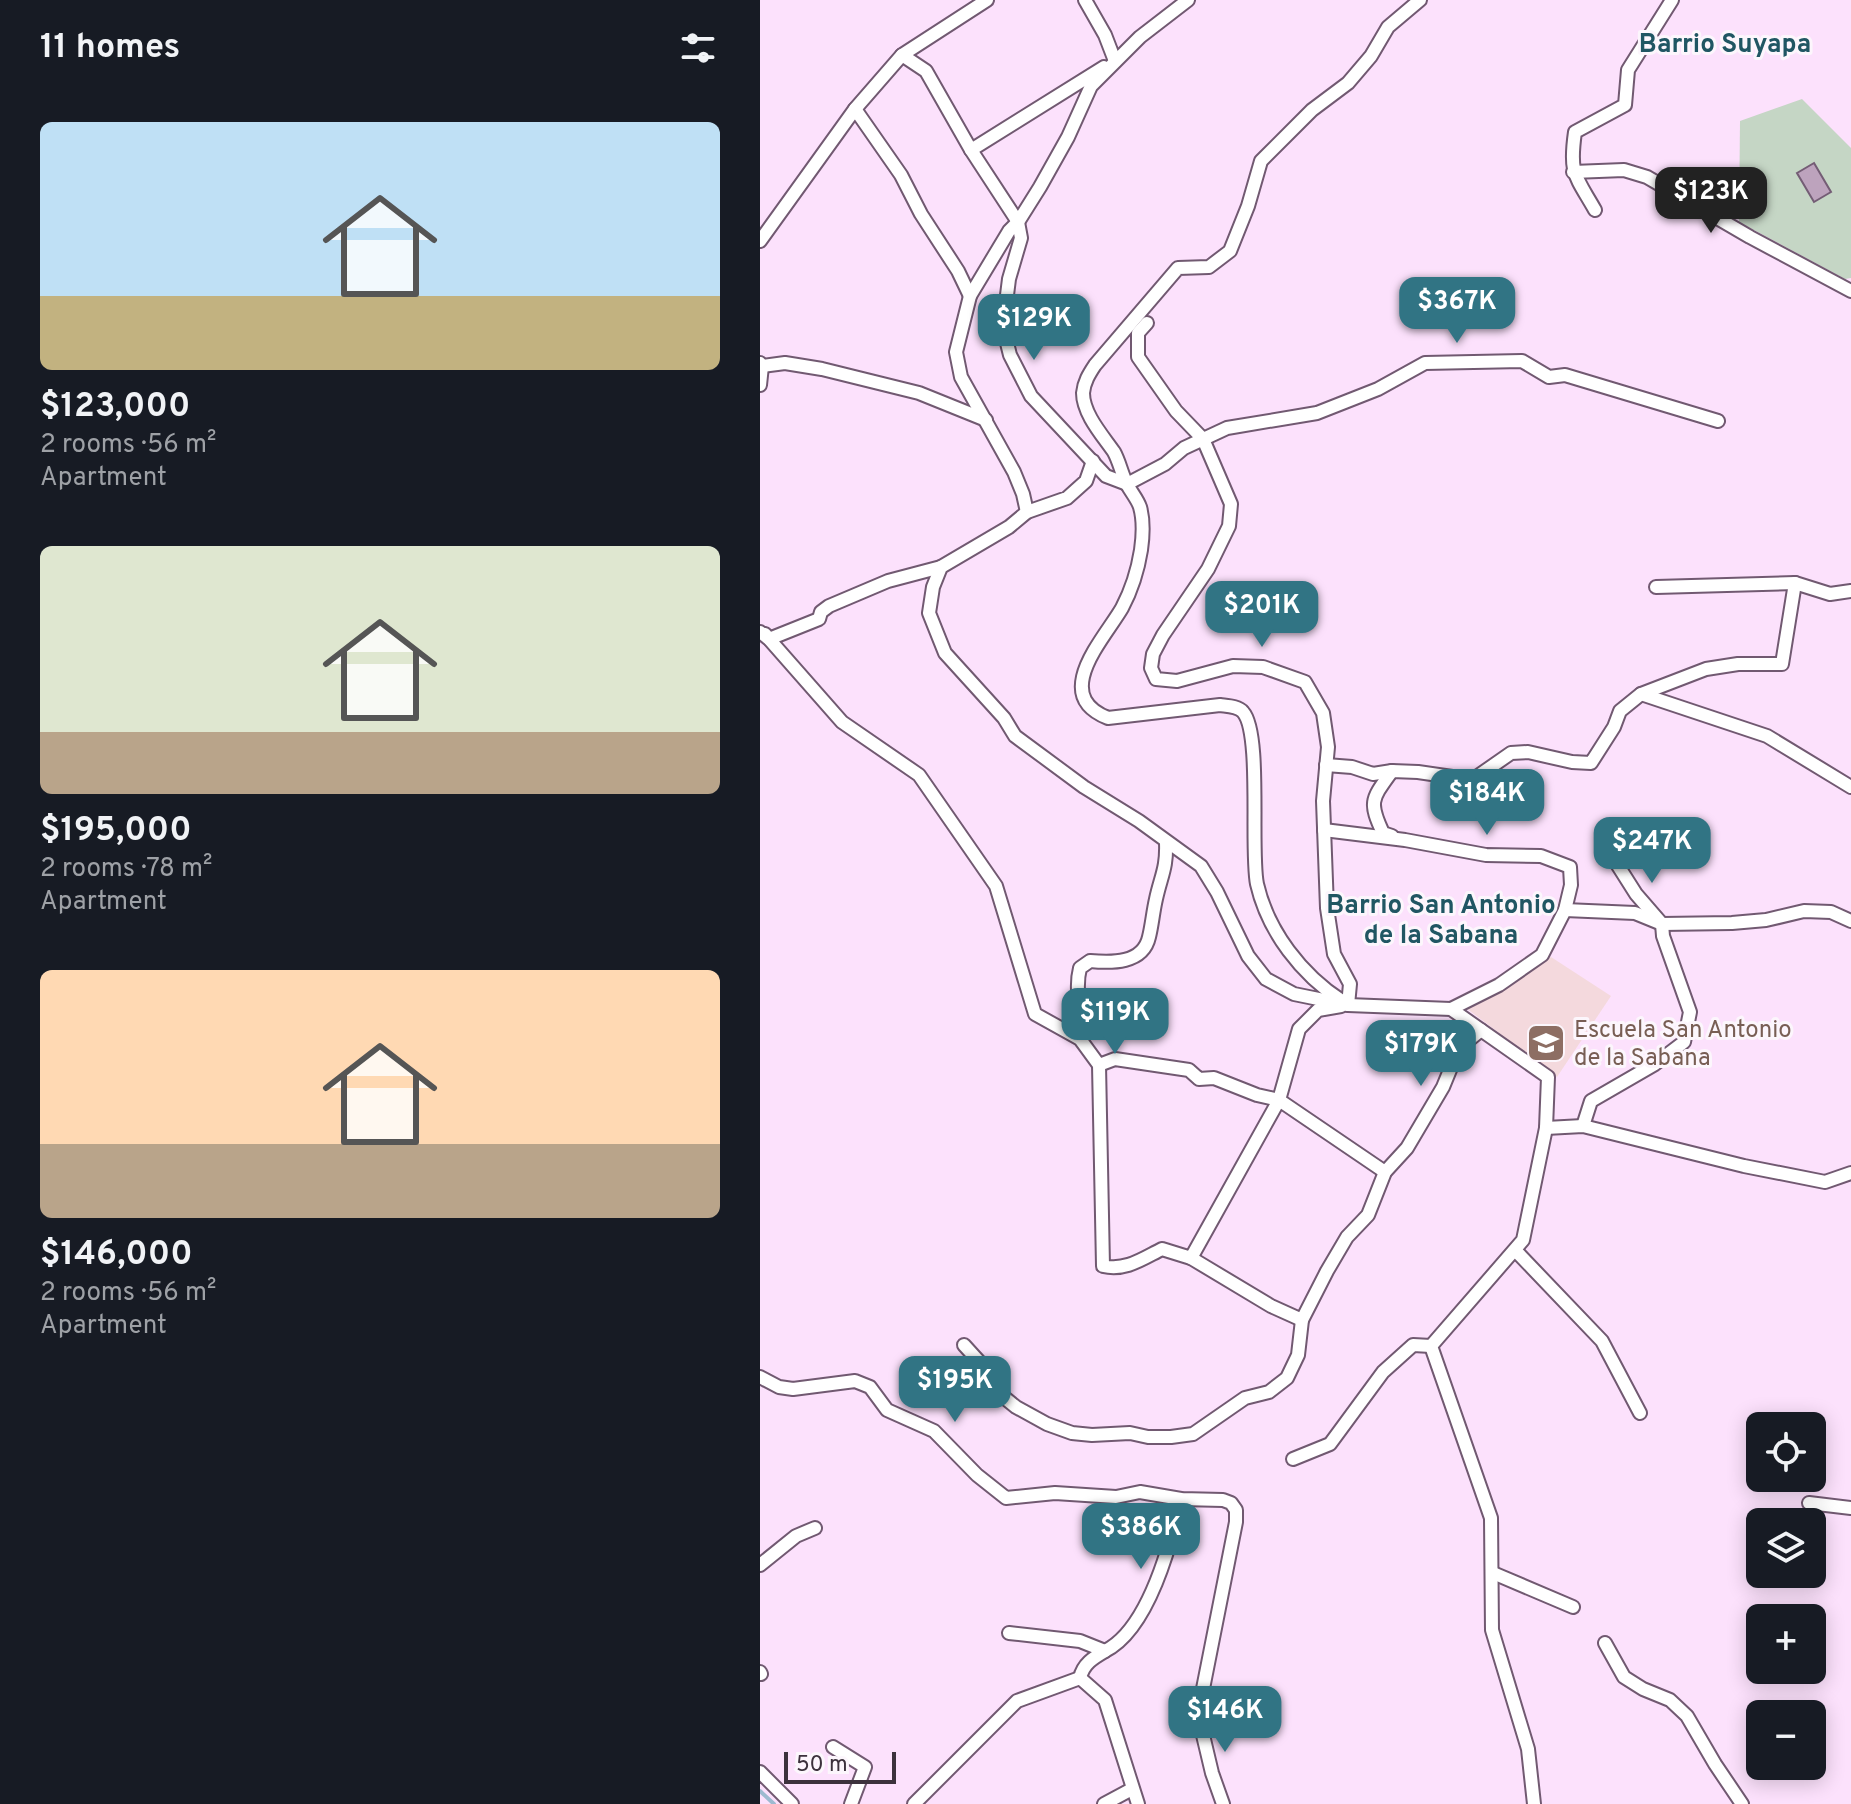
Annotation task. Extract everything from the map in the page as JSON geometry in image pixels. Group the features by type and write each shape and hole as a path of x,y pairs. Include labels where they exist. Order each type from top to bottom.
{"street":[{"path":"760,241 855,109 902,55 987,0"},
{"path":"1085,0 1105,35 1115,61"},
{"path":"1027,512 1019,483 961,377 956,352 970,296 1068,137 1091,86 1115,61 1188,0"},
{"path":"1348,1005 1326,991 1274,931 1257,883 1250,727 1243,712 1220,705 1108,718 1093,712 1085,703 1081,685 1087,665 1100,637 1121,609 1130,590 1143,530 1140,506 1116,456 1095,425 1083,396 1085,381 1095,365 1178,268 1209,267 1230,251 1261,161 1312,110 1348,83 1371,56 1388,27 1420,0"},
{"path":"1595,210 1573,172 1571,157 1575,132 1625,105 1628,70 1672,0"},
{"path":"902,55 926,71 971,150 1018,222 1021,238 1009,279 1003,327 1010,355 1031,396 1106,476 1127,484 1165,464 1184,448 1227,428 1317,413 1378,389 1425,363 1522,361 1549,377 1565,375 1718,421"},
{"path":"971,150 1115,61"},
{"path":"855,109 901,175 970,296"},
{"path":"1573,172 1624,170 1647,177 1851,291"},
{"path":"1147,323 1138,333 1138,357 1176,411 1203,439 1231,504 1229,526 1196,590 1163,635 1153,654 1151,668 1156,679 1177,681 1233,666 1263,667 1305,682 1323,713 1328,747 1324,830 1332,938 1334,954 1350,984 1348,1005"},
{"path":"760,385 761,364 785,363 919,393 986,420"},
{"path":"1093,461 1086,481 1067,498 1027,512 1009,527 941,567 888,581 829,606 821,612 819,619 763,633 842,722 919,775 996,886 1035,1014 1080,1039 1099,1065 1103,1266 1134,1264 1162,1249 1191,1258 1271,1306 1302,1320"},
{"path":"941,567 933,587 929,613 945,653 1004,718 1015,736 1201,866 1248,956 1266,979 1294,994 1348,1005 1451,1009 1499,985 1542,955 1565,910 1571,885 1570,867 1541,856 1486,855 1405,840 1324,830"},
{"path":"1326,765 1352,767 1373,774 1418,772 1466,779 1478,776 1511,753 1528,752 1591,763 1614,727 1620,711 1641,694 1706,669 1738,664 1782,664 1795,583"},
{"path":"1656,587 1795,583 1830,594 1851,591"},
{"path":"1641,694 1767,736 1851,787"},
{"path":"1392,771 1373,796 1372,811 1383,833 1405,840"},
{"path":"1080,1039 1082,1022 1077,979 1080,968 1090,961 1114,963 1133,958 1149,941 1157,891 1167,866 1166,843"},
{"path":"1583,1126 1591,1101 1655,1064 1684,1042 1690,1012 1663,936 1662,924 1636,894 1617,864"},
{"path":"1565,910 1635,913 1662,924 1754,921 1804,911 1831,912 1851,921"},
{"path":"1191,1258 1279,1100 1299,1029 1318,1010 1348,1005"},
{"path":"1431,1346 1523,1240 1546,1128 1548,1077 1451,1009"},
{"path":"958,1377 973,1388 1000,1394 1036,1418 1072,1433 1103,1435 1130,1433 1148,1437 1193,1434 1245,1398 1269,1392 1287,1378 1298,1355 1302,1320 1347,1237 1368,1215 1385,1172 1407,1148 1443,1087 1459,1048 1481,1030"},
{"path":"1099,1065 1115,1059 1189,1070 1199,1079 1214,1078 1279,1100 1385,1172"},
{"path":"1546,1128 1583,1126 1744,1166 1825,1182 1851,1173"},
{"path":"1515,1250 1602,1341 1640,1413"},
{"path":"964,1345 994,1378 1000,1394"},
{"path":"1293,1459 1330,1444 1383,1372 1413,1345 1431,1346"},
{"path":"1431,1346 1491,1518 1492,1630 1528,1749 1534,1804"},
{"path":"760,1377 779,1387 793,1389 855,1381 870,1387 887,1410 934,1431 977,1475 1006,1498 1055,1493 1116,1497 1140,1492 1231,1503 1236,1510 1236,1522 1198,1714 1223,1804"},
{"path":"1080,1678 1082,1669 1092,1658 1117,1645 1154,1590 1173,1539 1181,1499"},
{"path":"1809,1503 1851,1508"},
{"path":"760,1565 796,1536 815,1528"},
{"path":"1493,1573 1573,1607"},
{"path":"1009,1633 1080,1641 1105,1651"},
{"path":"1605,1643 1624,1677 1670,1700 1687,1716 1742,1804"},
{"path":"1080,1678 1105,1700 1138,1804"},
{"path":"914,1804 1017,1701 1080,1678"},
{"path":"833,1747 865,1767 851,1804"},
{"path":"760,1772 792,1804"},
{"path":"1104,1804 1132,1789"}],"shaded area":[{"name":"Escuela San Antonio de la Sabana","path":"1551,957 1611,996 1557,1077 1466,1008"}],"green space":[{"path":"1802,99 1851,148 1851,278 1845,279 1739,222 1740,121"}],"building":[{"path":"1814,163 1831,192 1814,202 1797,173"}],"waterway":[{"path":"760,1791 774,1804"}],"place":[{"name":"Escuela San Antonio de la Sabana","path":"1546,1043"}],"district":[{"name":"Barrio Suyapa","path":"1725,43"},
{"name":"Barrio San Antonio de la Sabana","path":"1441,919"}]}
